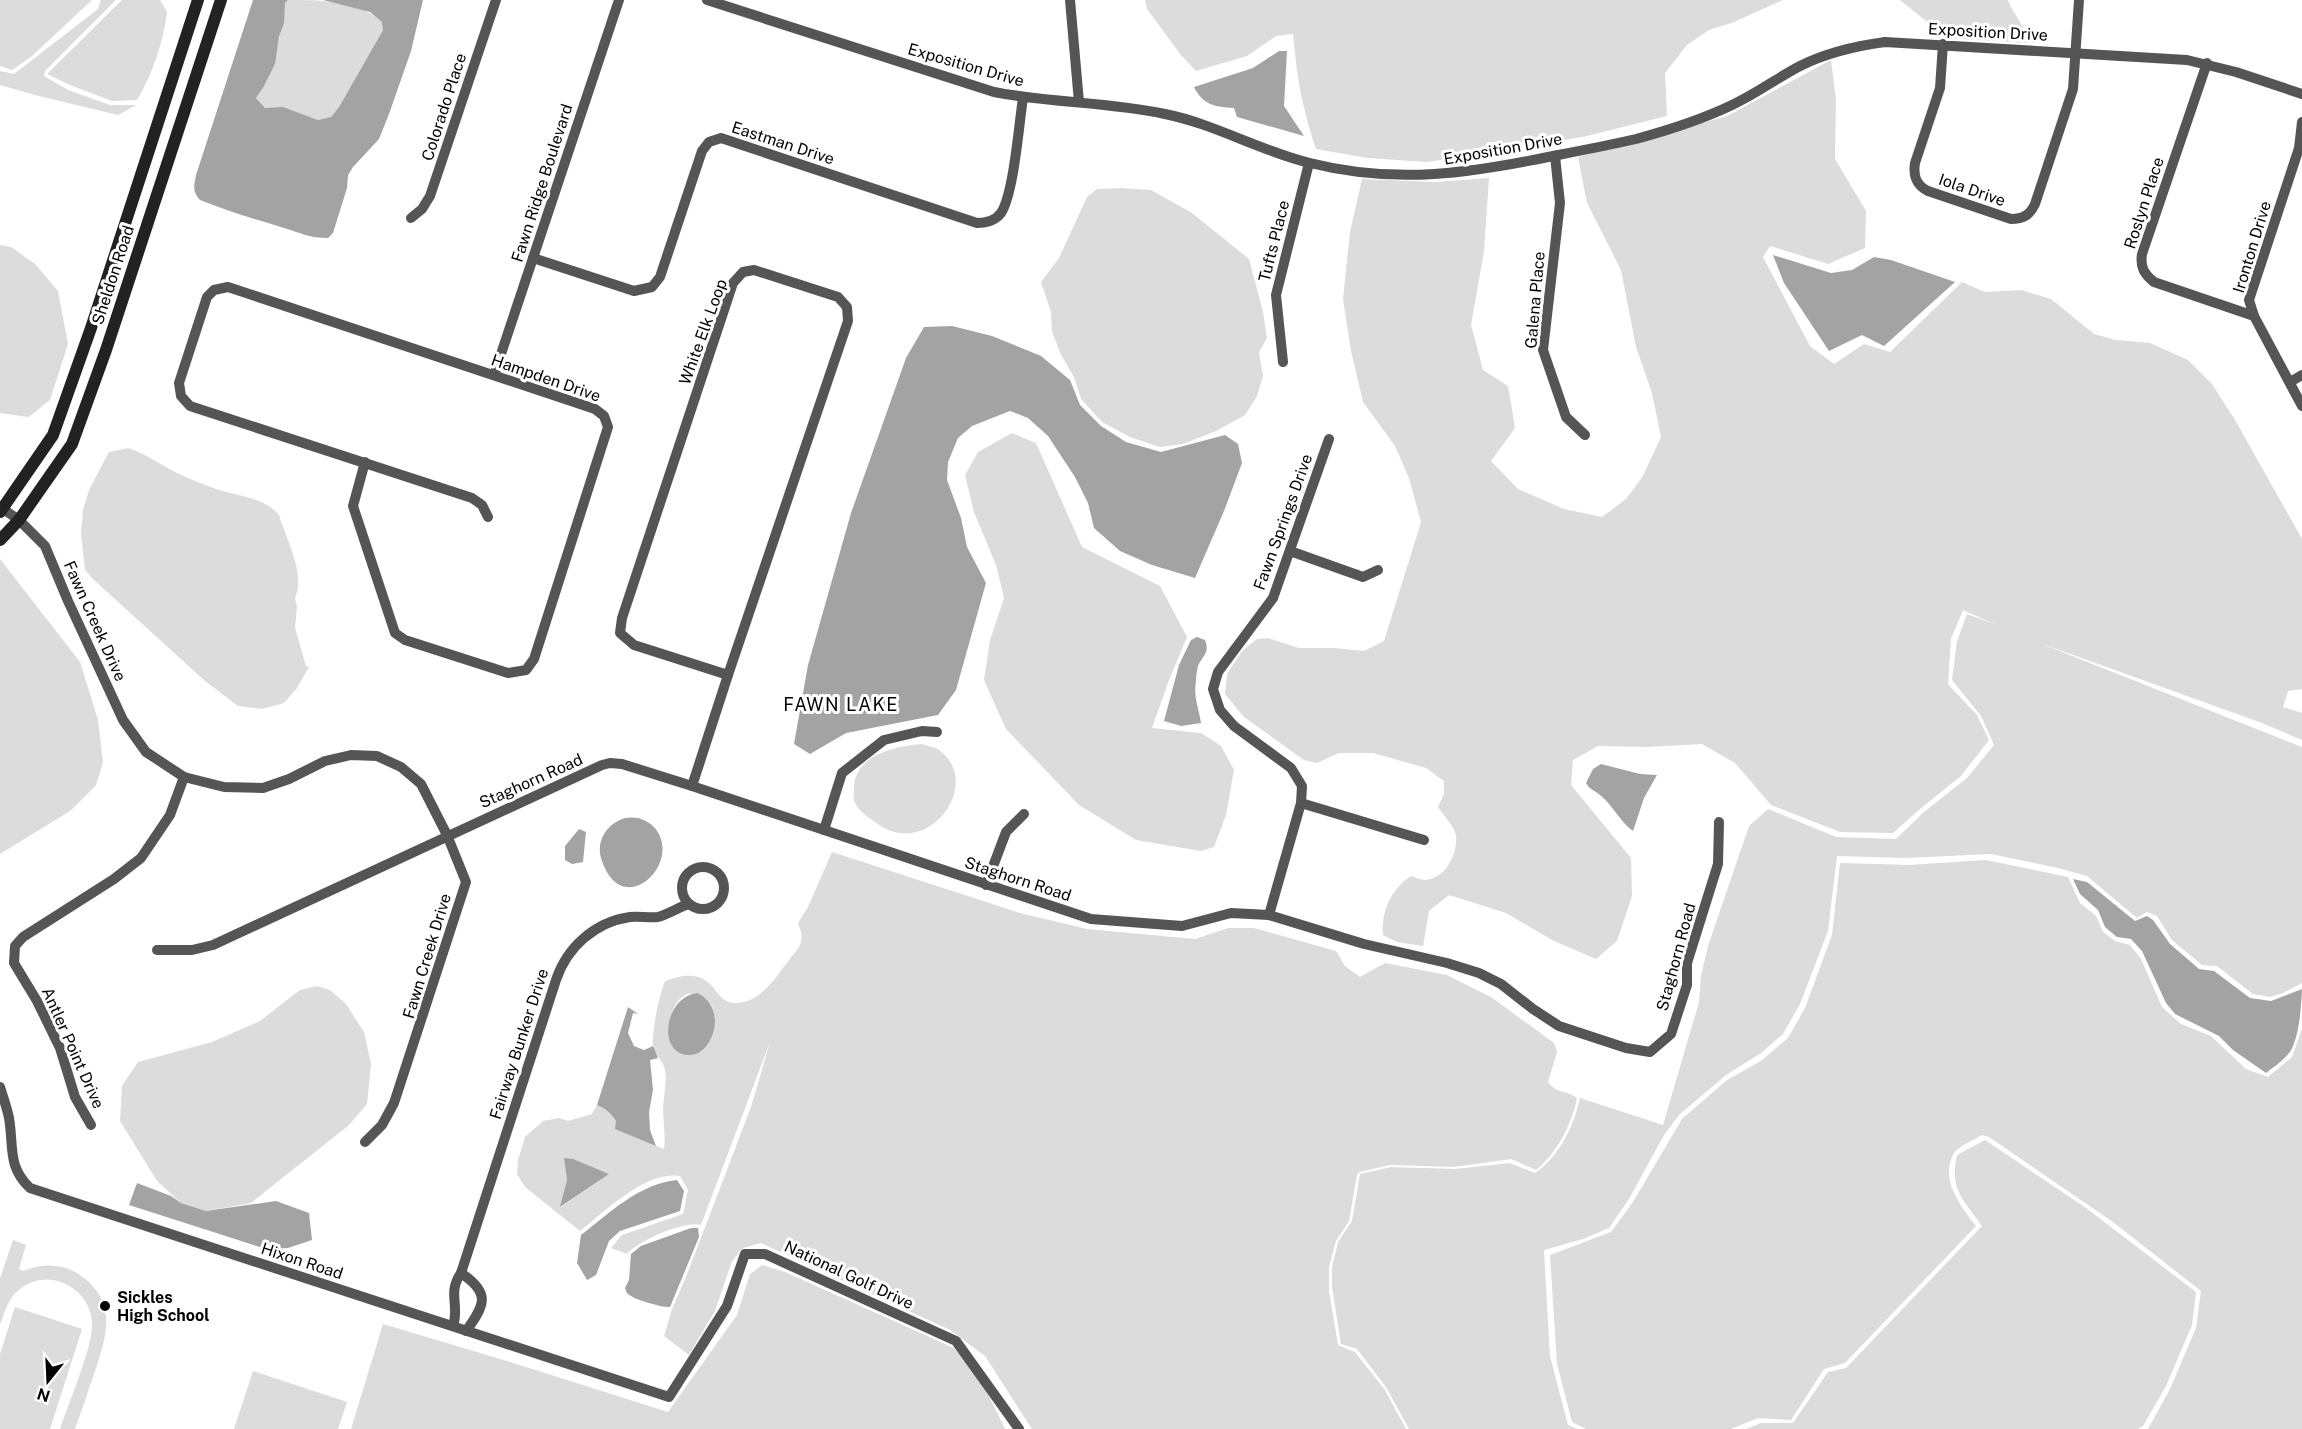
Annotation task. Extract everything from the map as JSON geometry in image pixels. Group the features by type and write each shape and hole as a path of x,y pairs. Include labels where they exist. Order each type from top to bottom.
{"main road":[{"name":"Sheldon Road","path":"1,510 53,435 91,328 198,0"},
{"name":"Sheldon Road","path":"0,540 19,520 72,444 106,350 221,0"}],"street":[{"name":"Colorado Place","path":"411,218 422,209 430,196 496,0"},
{"name":"Fawn Ridge Boulevard","path":"494,375 619,0"},
{"name":"Exposition Drive","path":"707,0 966,84 1023,98 1136,108 1186,119 1309,163 1365,173 1428,175 1490,169 1632,140 1698,120 1732,105 1800,66 1834,52 1885,42 2172,58 2207,63 2302,94"},
{"path":"1070,0 1079,102"},
{"name":"Iola Drive","path":"1943,44 1940,88 1915,163 1916,181 1928,191 2011,219 2026,216 2035,204 2073,89 2079,0"},
{"name":"Roslyn Place","path":"2207,63 2142,254 2142,268 2148,278 2154,282 2254,316"},
{"name":"Eastman Drive","path":"533,258 634,291 652,287 660,277 702,151 709,142 721,138 977,223 989,223 1001,213 1010,189 1023,98"},
{"name":"Ironton Drive","path":"2302,122 2299,148 2249,300 2254,316 2302,406"},
{"name":"Galena Place","path":"1555,156 1560,203 1543,350 1566,417 1585,435"},
{"name":"Tufts Place","path":"1283,362 1276,295 1309,163"},
{"name":"White Elk Loop","path":"692,786 848,321 847,307 838,297 754,270 743,272 733,283 622,618 620,633 634,645 728,675"},
{"name":"Hampden Drive","path":"365,462 353,506 395,633 405,640 508,673 526,670 534,659 608,427 604,416 595,409 228,287 214,290 207,297 179,383 181,396 190,406 365,462 472,498 482,505 488,517"},
{"path":"2290,382 2302,375"},
{"name":"Fawn Springs Drive","path":"1269,915 1301,803 1302,786 1291,768 1234,726 1220,710 1213,689 1218,672 1273,598 1329,439"},
{"name":"Fawn Creek Drive","path":"1,510 19,520 45,546 123,720 146,752 184,777 224,787 263,788 289,779 325,761 351,755 377,756 401,767 421,784 447,835 466,882 394,1103 382,1125 365,1142"},
{"path":"1290,551 1363,577 1378,570"},
{"path":"824,830 842,773 884,740 922,731 937,732"},
{"name":"Staghorn Road","path":"157,950 192,950 213,945 447,835 610,763 622,764 692,786 1090,919 1182,926 1231,913 1269,915 1364,944 1448,963 1479,973 1501,984 1559,1026 1626,1048 1650,1052 1671,1034 1687,985 1687,963 1718,864 1719,822"},
{"name":"Antler Point Drive","path":"91,1125 75,1097 55,1039 38,1002 14,963 15,946 23,937 114,879 141,858 170,815 184,777"},
{"path":"1301,803 1424,840"},
{"path":"986,885 1006,832 1024,813"},
{"name":"Fairway Bunker Drive","path":"701,867 715,870 720,875 724,888 720,902 708,909 694,908 688,904 681,892 683,878 688,872 701,867"},
{"name":"Fairway Bunker Drive","path":"453,1326 457,1315 454,1282 461,1273 556,980 566,956 588,934 602,926 630,917 656,917 688,904"},
{"name":"Hixon Road","path":"0,1087 9,1118 14,1162 19,1177 30,1188 669,1397"},
{"name":"National Golf Drive","path":"669,1397 727,1306 745,1254 765,1254 956,1341 1019,1429"},
{"path":"461,1273 477,1286 483,1298 479,1313 466,1331"}],"shaded area":[{"path":"0,0 92,0 32,56 12,70 0,66"},
{"path":"101,0 116,0 45,71 44,76 68,90 110,105 136,105 118,115 0,85 0,71 14,74 98,9"},
{"path":"122,0 160,0 167,12 156,58 137,100 112,101 47,74"},
{"path":"253,0 288,0 285,3 284,23 279,37 275,64 256,98 265,108 283,107 318,120 331,117 339,107 383,30 382,22 370,12 323,0 423,0 411,51 389,114 379,139 348,175 347,188 333,233 328,238 305,235 220,208 200,200 195,191 196,175"},
{"path":"288,0 325,1 350,5 383,22 383,30 331,117 318,120 301,114 265,108 256,98 272,65 285,3"},
{"path":"1145,0 1783,0 1734,22 1709,30 1687,45 1665,73 1667,116 1587,136 1426,162 1368,158 1316,149 1301,92 1293,34 1276,36 1247,56 1196,71 1181,55 1147,9"},
{"path":"1900,0 2008,0 2023,27 2027,43 1947,38"},
{"path":"1279,51 1287,51 1284,106 1304,136 1237,117 1234,108 1210,104 1201,98 1194,87 1253,68"},
{"path":"1831,60 1836,100 1835,159 1866,211 1865,248 1828,264 1770,246 1763,257 1810,346 1834,364 1864,344 1890,352 1962,282 1985,292 2021,290 2051,299 2094,334 2116,340 2150,343 2188,360 2212,384 2235,420 2302,539 2302,689 2288,691 2283,707 2302,713 2302,740 2262,723 2037,642 2302,747 2302,983 2270,997 2253,994 2217,966 2202,965 2172,940 2157,916 2147,912 2137,918 2087,876 2058,868 1991,854 1906,858 1837,856 1828,931 1800,1004 1783,1034 1761,1053 1726,1075 1679,1115 1664,1135 1629,1199 1609,1228 1583,1239 1544,1250 1550,1356 1568,1425 1577,1429 1409,1429 1386,1387 1357,1349 1341,1344 1332,1287 1332,1267 1338,1242 1352,1221 1360,1174 1391,1167 1455,1169 1510,1163 1535,1173 1544,1166 1564,1140 1574,1119 1580,1098 1663,1125 1699,1002 1701,976 1708,946 1749,826 1768,809 1836,837 1896,839 1924,812 1967,778 1994,745 1981,716 1952,680 1957,641 1967,614 1994,624 1963,610 1951,639 1948,684 1977,715 1989,740 1961,776 1893,833 1840,832 1771,805 1735,763 1702,744 1647,747 1598,746 1573,760 1571,785 1631,858 1632,896 1617,941 1596,959 1552,940 1506,913 1449,895 1429,911 1423,946 1397,942 1383,935 1386,910 1398,887 1411,876 1425,880 1432,879 1445,870 1453,857 1456,843 1455,832 1438,807 1444,794 1444,781 1426,768 1373,753 1339,753 1317,763 1304,760 1244,717 1225,694 1227,674 1242,651 1257,639 1268,638 1299,648 1364,651 1384,641 1421,522 1409,478 1395,446 1363,402 1351,351 1343,299 1350,232 1362,179 1436,182 1489,178 1484,251 1471,325 1483,370 1508,386 1515,428 1491,461 1518,489 1564,509 1602,517 1626,499 1643,476 1661,437 1652,393 1636,347 1621,270 1587,203 1578,157 1727,116"},
{"path":"1097,189 1151,190 1192,213 1249,259 1263,312 1267,338 1259,352 1263,376 1257,396 1245,415 1216,431 1183,444 1160,447 1130,437 1102,422 1081,399 1074,377 1060,353 1052,331 1051,312 1041,282 1059,258 1087,197"},
{"path":"0,245 11,247 35,264 58,291 68,344 50,400 28,417 0,413"},
{"path":"1773,255 1831,273 1852,270 1874,257 1891,260 1955,282 1884,346 1862,335 1829,351 1784,283"},
{"path":"952,326 992,336 1041,356 1070,380 1080,405 1101,426 1126,442 1161,452 1225,435 1238,444 1242,463 1195,578 1152,565 1120,551 1094,528 1088,503 1075,477 1048,436 1028,418 1010,411 972,426 958,438 948,462 947,480 961,518 967,547 986,583 956,690 938,715 846,733 810,754 794,744 808,665 851,513 906,358 924,327"},
{"path":"1012,433 1036,443 1082,547 1160,586 1187,637 1152,728 1201,733 1221,746 1234,770 1226,815 1214,847 1201,851 1136,840 1079,805 1006,729 984,680 990,640 1004,598 996,565 974,512 965,475 978,452"},
{"path":"128,448 191,479 266,504 279,515 297,568 295,628 306,666 309,667 297,688 284,703 262,709 238,706 205,681 85,570 81,534 83,510 89,490 109,452"},
{"path":"0,559 80,662 98,720 103,763 96,785 70,811 0,854"},
{"path":"1197,637 1205,640 1207,648 1198,666 1195,687 1201,723 1181,726 1164,721 1179,665 1191,640"},
{"path":"922,744 939,750 952,764 956,781 953,798 944,814 930,826 913,833 895,832 864,814 854,802 856,778 860,768 878,755 900,747"},
{"path":"1601,764 1640,774 1657,775 1644,798 1633,831 1605,799 1586,783 1593,769"},
{"path":"625,818 637,818 648,822 654,827 662,841 662,856 657,869 648,880 636,886 623,886 612,878 600,854 601,841 608,829"},
{"path":"579,829 586,832 583,862 572,864 565,860 565,846"},
{"path":"832,852 1020,913 1087,929 1195,939 1228,928 1254,928 1336,951 1345,966 1360,977 1385,963 1447,975 1491,997 1554,1043 1557,1052 1548,1082 1555,1089 1577,1098 1571,1118 1557,1147 1536,1170 1511,1159 1454,1167 1390,1165 1359,1172 1357,1175 1349,1221 1336,1241 1329,1267 1329,1291 1338,1345 1355,1352 1385,1390 1406,1429 1032,1429 985,1356 950,1330 761,1243 743,1248 732,1261 715,1311 689,1355 664,1336 672,1309 751,1107 770,1042 701,1225 694,1224 662,1233 641,1243 627,1254 611,1248 622,1235 683,1214 688,1190 680,1176 667,1176 640,1186 614,1203 580,1231 525,1187 517,1174 518,1160 525,1137 543,1121 559,1118 568,1121 592,1114 597,1105 606,1110 616,1121 616,1129 664,1149 663,1107 666,1075 654,1049 653,1038 656,1013 665,981 682,976 695,976 711,985 728,1002 746,1002 761,993 773,981 798,949 802,936 798,923 808,907","holes":["697,993 712,1006 714,1020 698,1053 684,1054 675,1049 670,1041 668,1030 670,1019 680,999 687,994","564,1158 609,1174 561,1207 567,1180"]},
{"path":"1986,860 2068,877 2080,903 2096,916 2103,932 2115,941 2130,945 2141,959 2162,1007 2181,1024 2211,1036 2246,1069 2268,1077 2292,1057 2302,1029 2302,1429 2148,1429 2170,1389 2196,1328 2201,1291 2113,1222 1989,1137 1982,1135 1956,1150 1950,1163 1949,1173 1950,1183 1958,1201 1976,1226 1845,1363 1824,1369 1791,1420 1758,1418 1731,1429 1586,1429 1572,1422 1557,1364 1550,1255 1611,1232 1633,1202 1682,1119 1727,1080 1761,1061 1788,1038 1805,1008 1832,935 1840,863 1909,865"},
{"path":"2073,879 2087,882 2135,921 2147,916 2153,920 2170,944 2199,969 2214,971 2250,998 2271,1001 2302,989 2297,1032 2288,1054 2266,1073 2233,1050 2219,1036 2175,1014 2166,1003 2142,951 2131,939 2117,937 2105,927 2098,910 2080,894"},
{"path":"317,986 330,990 346,1004 364,1032 371,1064 367,1104 349,1125 251,1203 206,1211 181,1203 157,1181 120,1121 122,1086 138,1062 212,1042 260,1021 300,990"},
{"path":"697,993 707,1000 713,1009 714,1030 704,1048 688,1055 678,1052 672,1045 668,1025 677,1004"},
{"path":"628,1007 638,1014 633,1013 628,1033 634,1046 644,1050 653,1046 658,1058 650,1060 653,1090 649,1112 650,1130 656,1146 615,1129 614,1118 597,1105"},
{"path":"1985,1140 2086,1208 2196,1292 2192,1325 2166,1386 2143,1426 2138,1429 1746,1429 1761,1423 1793,1423 1828,1372 1846,1368 1982,1226 1960,1194 1955,1177 1955,1167 1957,1155"},
{"path":"564,1158 573,1159 609,1174 560,1207 567,1180"},
{"path":"677,1180 684,1191 680,1211 620,1231 609,1241 596,1275 587,1280 577,1263 581,1235 638,1193 650,1187"},
{"path":"137,1183 171,1196 181,1203 206,1211 276,1201 309,1213 312,1240 288,1248 266,1249 129,1205"},
{"path":"691,1228 698,1228 699,1237 670,1307 644,1302 627,1293 625,1288 629,1280 631,1254 641,1246"},
{"path":"13,1240 26,1245 19,1269 23,1271 52,1266 67,1268 92,1285 105,1308 106,1332 103,1345 75,1429 60,1429 89,1345 92,1322 89,1310 84,1299 66,1284 55,1280 31,1282 13,1296 0,1325 0,1279"},
{"path":"762,1265 785,1272 954,1348 980,1378 1005,1429 351,1429 383,1324 668,1412 737,1315 750,1274"},
{"path":"15,1307 82,1329 50,1429 0,1429 0,1354"},
{"path":"253,1371 347,1402 338,1429 234,1429"}],"place":[{"name":"Sickles High School","path":"105,1306"}],"district":[{"name":"FAWN LAKE","path":"841,704"}]}
